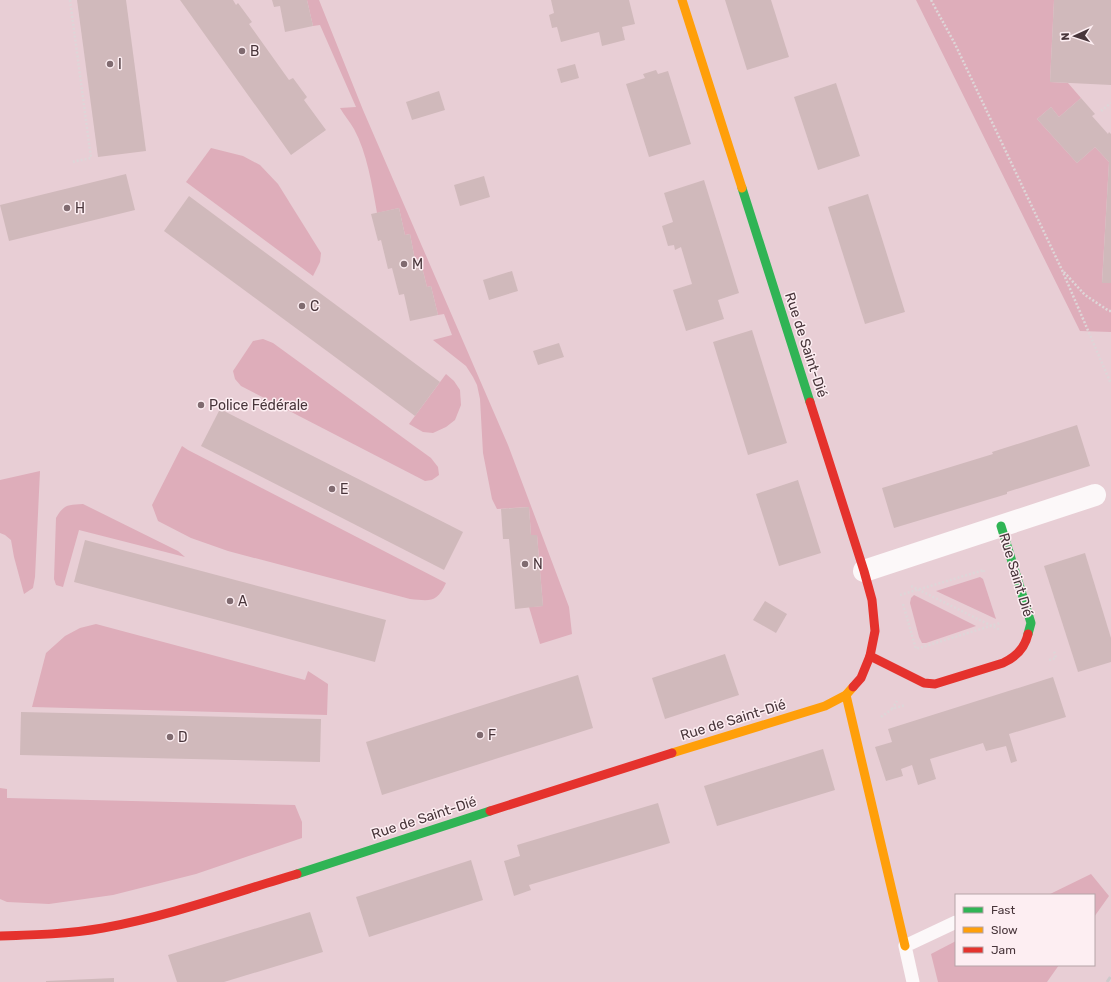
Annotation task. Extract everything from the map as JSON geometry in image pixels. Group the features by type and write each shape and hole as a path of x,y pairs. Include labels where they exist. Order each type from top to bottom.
{"street":[{"name":"Rue de Saint-Dié","path":"1,935 49,935 102,928 167,913 312,869 654,758 825,706 846,695 861,678 870,656 875,631 872,600 682,0"},
{"name":"Rue Saint Dié","path":"864,571 1095,495"},
{"name":"Rue Saint Dié","path":"870,656 924,682 935,684 1003,663 1013,658 1026,643 1032,623 1001,526"},
{"path":"846,695 905,946"}],"lane":[{"path":"913,982 905,946 955,922"}],"path":[{"path":"70,0 91,158 72,162"},
{"path":"931,0 955,44 1062,270 1111,384"},
{"path":"1102,111 1111,103"},
{"path":"1062,270 1085,295 1111,311"},
{"path":"900,595 984,570 986,578"},
{"path":"906,584 1056,658"},
{"path":"902,603 916,648 1000,623 998,616"}],"shaded area":[{"path":"307,0 319,0 363,110 508,445 569,607 572,634 540,644 529,607 543,606 537,535 531,535 529,507 497,509 492,499 483,453 480,399 477,385 466,366 433,340 452,335 444,314 438,315 431,286 427,287 420,259 415,260 410,234 405,235 399,208 377,213 368,170 359,138 340,108 356,107 320,25 313,26"},
{"path":"916,0 1054,0 1050,82 1068,83 1081,98 1059,117 1051,107 1037,119 1077,163 1095,147 1109,162 1102,282 1111,283 1111,332 1080,331"},
{"path":"211,148 243,156 260,165 278,184 321,253 320,262 313,276 186,182"},
{"path":"263,339 273,343 431,458 438,467 439,475 432,480 425,481 241,386 235,379 233,371 253,341"},
{"path":"446,374 454,381 460,390 461,405 455,420 446,427 433,433 423,432 409,424"},
{"path":"182,446 446,583 443,590 432,599 410,599 228,551 191,538 158,521 152,505"},
{"path":"40,471 35,577 33,588 24,594 11,540 0,533 0,480"},
{"path":"83,504 178,551 185,557 79,530 63,587 56,585 54,579 56,518 61,510 67,506"},
{"path":"980,577 983,579 996,619 936,591"},
{"path":"914,595 976,626 926,643 922,643 910,603 911,598"},
{"path":"96,624 305,680 308,671 328,684 327,715 32,707 46,653 65,636 80,628"},
{"path":"0,788 7,789 7,798 295,805 302,822 302,838 196,874 113,895 49,904 7,902 0,899"},
{"path":"1091,874 1109,896 1095,916 1095,894 1050,894"},
{"path":"955,942 955,966 1058,966 1047,982 938,982 931,954"}],"building":[{"name":"I","path":"77,0 126,0 146,151 98,157"},
{"name":"B","path":"180,0 233,0 236,5 238,3 252,22 249,24 289,80 293,78 307,97 304,100 326,130 291,155"},
{"path":"272,0 307,0 313,26 285,32 280,6 274,7"},
{"path":"551,0 629,0 635,24 622,27 625,40 602,46 599,32 561,42 557,27 552,28 549,15 554,13"},
{"path":"725,0 771,0 789,57 747,70"},
{"path":"1054,0 1111,0 1111,85 1050,82"},
{"path":"575,64 579,78 561,83 557,69"},
{"path":"656,70 658,74 668,71 691,144 649,157 626,84 645,78 643,74"},
{"path":"836,83 860,156 818,170 794,97"},
{"path":"439,91 445,110 412,120 406,102"},
{"path":"1081,98 1095,114 1092,116 1108,134 1109,132 1111,134 1111,283 1102,283 1109,162 1095,147 1077,163 1037,119 1051,107 1059,117"},
{"name":"H","path":"126,174 135,210 9,241 0,205"},
{"path":"484,176 490,197 460,206 454,185"},
{"path":"704,180 739,293 718,300 724,319 686,331 673,290 692,284 681,247 675,250 674,245 668,246 662,226 673,222 664,193"},
{"path":"868,194 905,312 865,324 828,207"},
{"name":"C","path":"189,196 440,382 415,416 164,231"},
{"name":"M","path":"399,208 405,235 410,234 415,260 420,259 427,287 431,286 438,315 410,321 404,294 399,295 392,268 388,269 381,240 378,241 371,214"},
{"path":"512,271 518,291 489,300 483,280"},
{"path":"752,330 787,443 748,455 713,342"},
{"path":"559,343 564,357 538,365 533,351"},
{"name":"E","path":"220,409 463,532 444,570 201,446"},
{"path":"1077,425 1090,466 1007,492 1007,494 894,528 882,488 993,454 992,452"},
{"path":"798,480 821,553 779,566 756,494"},
{"name":"N","path":"529,507 531,535 537,535 543,606 515,609 509,539 503,539 501,509"},
{"name":"A","path":"85,540 386,620 375,662 74,582"},
{"path":"1085,553 1111,638 1111,662 1078,672 1044,566"},
{"path":"765,601 787,614 776,633 753,620"},
{"path":"725,654 739,695 665,719 652,678"},
{"name":"F","path":"578,675 593,728 382,795 366,742"},
{"path":"1053,677 1066,717 1009,734 1017,761 1011,763 1006,746 986,751 983,743 930,759 936,779 918,785 912,765 901,769 903,776 886,781 875,747 892,742 888,729"},
{"name":"D","path":"21,712 321,719 320,762 20,755"},
{"path":"823,749 835,790 717,826 704,786"},
{"path":"658,803 670,843 529,885 531,890 514,896 504,861 520,856 517,845"},
{"path":"471,860 483,900 369,937 356,897"},
{"path":"310,912 323,952 224,982 177,982 168,955"},
{"path":"114,978 114,982 46,982 46,981"}],"railway":[{"path":"1107,982 1111,976"}],"traffic: fast":[{"path":"742,188 810,402"},
{"path":"1001,526 1031,623 1028,634"},
{"path":"297,874 490,811"}],"traffic: slow":[{"path":"682,0 742,188"},
{"path":"672,753 825,706 846,695 853,687"},
{"path":"846,695 905,946"}],"traffic: jam":[{"path":"810,402 872,600 875,631 870,656 861,678 853,687"},
{"path":"870,656 924,683 935,684 1008,661 1016,655 1025,644 1028,634"},
{"path":"490,811 672,753"},
{"path":"0,936 77,932 128,923 177,911 297,874"}],"place":[{"name":"B","path":"242,51"},
{"name":"I","path":"110,64"},
{"name":"H","path":"67,208"},
{"name":"M","path":"404,264"},
{"name":"C","path":"302,306"},
{"name":"Police Fédérale","path":"201,405"},
{"name":"E","path":"332,489"},
{"name":"N","path":"525,564"},
{"name":"A","path":"230,601"},
{"name":"F","path":"480,735"},
{"name":"D","path":"170,737"}]}
